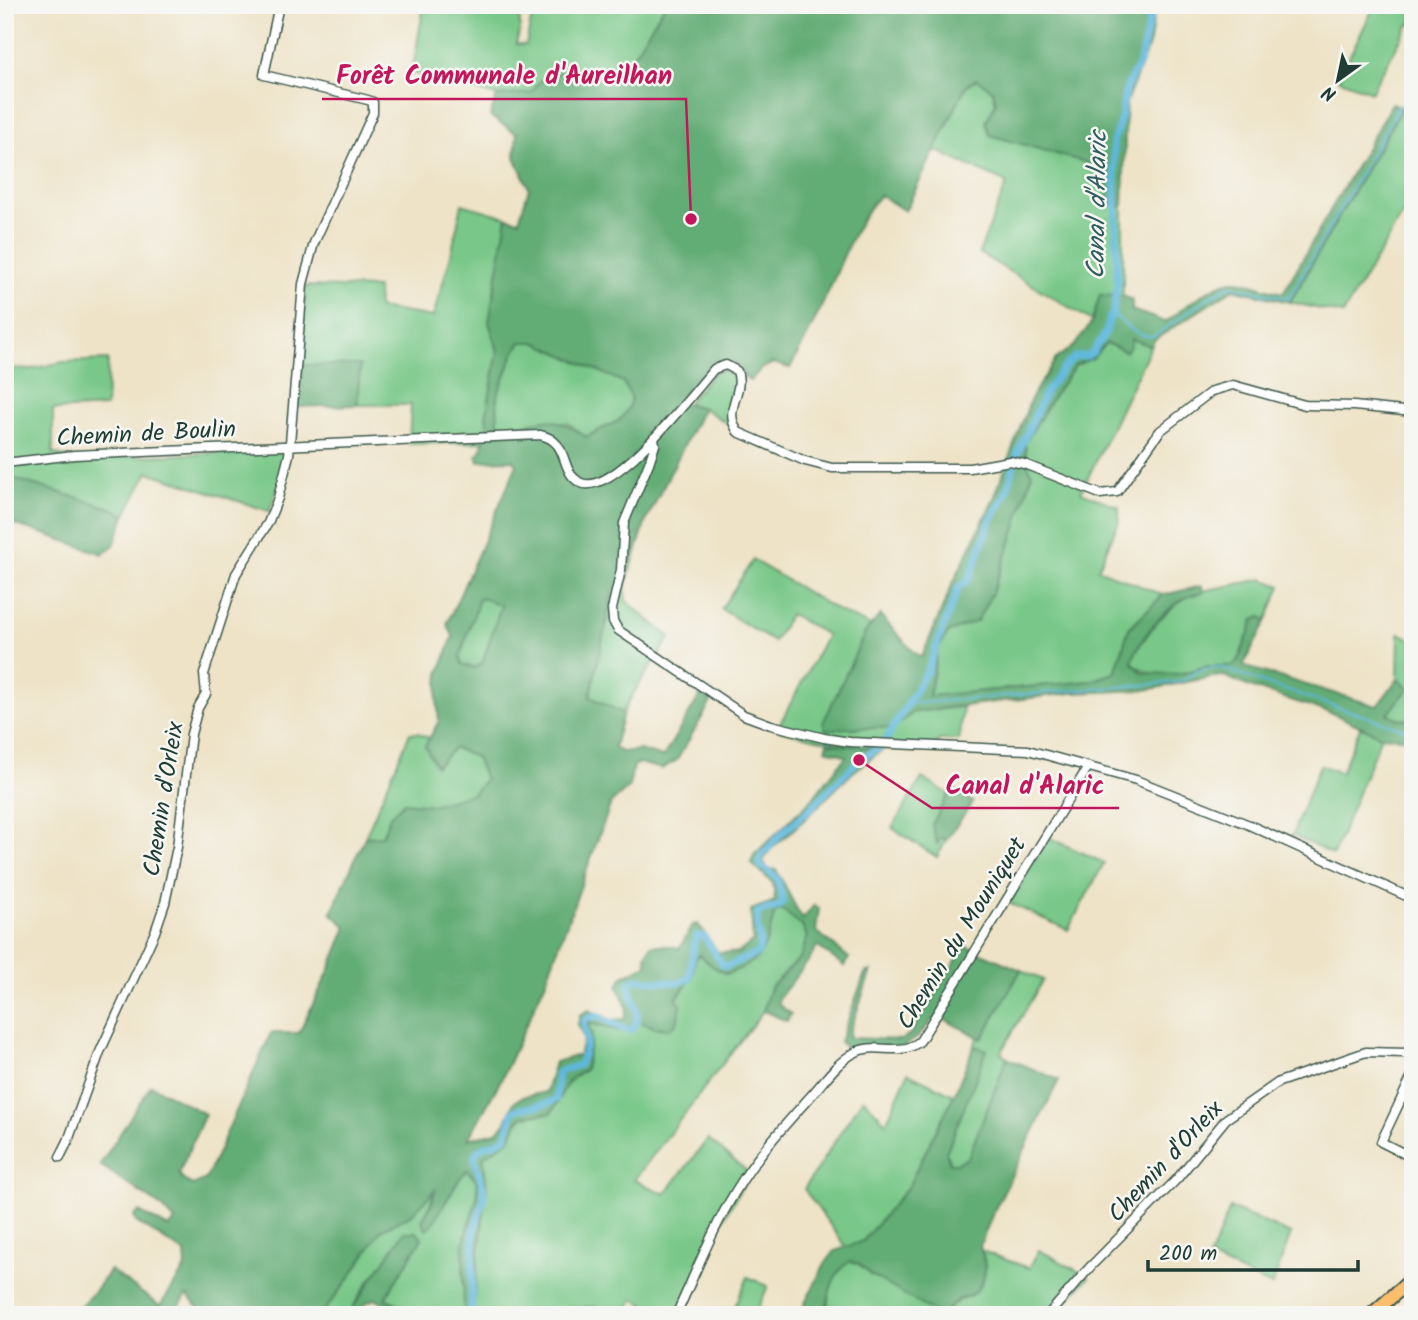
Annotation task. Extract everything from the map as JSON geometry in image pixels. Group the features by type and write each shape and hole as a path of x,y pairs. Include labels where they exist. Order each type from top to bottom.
{"main road":[{"path":"1371,1315 1413,1278"}],"street":[{"name":"Chemin d'Orleix","path":"60,1157 100,1052 155,932 165,903 177,847 191,734 198,708 206,694 204,674 236,574 268,523 278,498 289,455 303,284 314,243 370,124 374,107 368,100 264,75 279,5"},
{"path":"1413,412 1354,406 1305,405 1233,385 1212,391 1160,431 1116,492 1100,494 1010,461 970,468 860,470 817,465 738,432 730,416 740,379 737,371 726,365 714,369 654,438 655,445 649,463 624,523 621,570 612,609 613,621 618,630 744,715 771,725 824,738 888,744 1028,750 1136,780 1181,797 1413,899"},
{"name":"Chemin de Boulin","path":"5,463 74,455 540,435 547,436 559,446 570,474 585,485 607,479 654,438"},
{"name":"Chemin du Mouniquet","path":"676,1315 740,1182 766,1146 834,1069 855,1052 907,1049 920,1041 1088,767"},
{"name":"Chemin d'Orleix","path":"1048,1315 1091,1266 1177,1179 1226,1119 1279,1082 1366,1052 1406,1053 1413,1050"},
{"path":"1412,1077 1381,1142 1413,1158"}],"green space":[{"path":"424,5 449,5 477,12 479,5 519,5 520,29 516,44 526,45 534,5 665,5 626,67 556,73 539,82 531,94 497,96 412,73"},
{"path":"665,5 1155,5 1150,42 1126,103 1123,207 1108,203 1105,173 1088,163 990,135 986,122 996,102 993,91 977,79 966,86 905,211 880,195 871,205 851,240 790,368 773,363 761,369 750,381 735,365 718,364 702,373 678,402 703,408 646,521 625,587 613,591 590,697 623,713 614,747 621,752 639,750 663,757 701,694 711,702 677,760 662,769 638,763 633,767 629,787 611,803 546,981 502,1078 468,1139 496,1132 505,1124 514,1102 522,1097 546,1092 555,1062 579,1055 584,1038 578,1025 580,1015 589,1010 611,1020 625,1019 627,1007 618,986 623,976 647,965 646,956 651,945 680,948 693,925 698,924 718,952 738,953 753,941 751,910 775,901 773,883 751,863 754,855 813,798 846,756 826,749 827,743 882,750 852,773 771,849 763,861 768,869 776,870 803,919 814,905 819,908 816,931 849,958 844,966 817,946 779,998 778,1004 791,1014 787,1021 763,1011 770,988 801,957 807,936 802,926 782,910 775,912 762,952 749,964 726,974 700,955 696,957 692,977 676,998 681,1005 677,1022 670,1029 656,1028 639,1021 620,1031 589,1023 587,1026 592,1034 585,1070 567,1084 551,1113 523,1116 517,1122 509,1140 484,1156 486,1189 473,1315 464,1315 463,1245 478,1194 477,1181 467,1170 432,1225 426,1229 422,1221 432,1203 435,1190 412,1214 381,1230 321,1315 205,1315 187,1295 173,1315 72,1315 110,1270 160,1306 186,1267 185,1253 136,1222 134,1216 139,1212 169,1228 175,1221 163,1208 100,1165 151,1085 205,1114 179,1173 183,1180 193,1185 206,1179 271,1033 299,1033 329,971 347,927 331,913 365,837 382,836 390,816 404,802 432,805 474,793 485,779 476,757 454,748 436,766 425,746 439,721 439,674 453,636 447,624 517,465 513,460 479,461 476,456 481,452 488,434 486,415 498,351 489,322 507,217 519,220 529,188 515,157 517,134 490,116 497,96 531,93 539,82 556,73 626,67","holes":["521,342 535,342 623,382 631,397 629,407 620,420 586,437 560,422 551,420 498,431 497,396","479,599 501,605 482,664 474,668 462,664 460,657"]},
{"path":"1375,5 1413,5 1413,25 1409,24 1371,92 1338,79"},
{"path":"977,79 993,91 996,103 986,122 990,135 1088,163 1105,173 1108,203 1123,207 1123,296 1100,295 1092,321 979,253 1007,183 935,150 966,86"},
{"path":"1392,103 1402,107 1290,302 1233,289 1154,340 1151,346 1131,339 1126,352 1106,343 1093,358 1075,365 1025,443 1027,462 1032,474 992,593 977,621 949,632 938,648 929,696 1090,681 1115,673 1129,628 1163,595 1202,586 1203,593 1181,601 1150,629 1132,662 1143,673 1181,674 1206,666 1232,666 1238,661 1254,620 1260,617 1267,620 1243,666 1377,706 1398,679 1409,688 1388,714 1399,719 1413,720 1413,739 1381,736 1334,714 1224,676 1146,690 1071,693 914,712 893,728 826,730 823,723 865,633 880,615 914,652 922,657 953,583 993,501 1032,396 1056,359 1074,346 1092,322 1100,295 1123,296 1132,300 1132,310 1165,322 1209,290 1227,282 1242,281 1283,293"},
{"path":"1402,107 1413,113 1413,197 1343,314 1290,302"},
{"path":"462,204 507,217 489,322 498,351 487,415 488,434 483,442 409,444 411,405 357,405 360,365 302,365 305,286 377,288 378,308 433,317"},
{"path":"1131,339 1151,346 1081,492 1119,507 1119,521 1098,569 1163,595 1129,628 1115,673 1090,681 929,697 938,648 949,632 960,628 992,593 1032,474 1027,462 1025,443 1076,365 1093,358 1106,342"},
{"path":"521,342 535,342 623,382 631,397 629,407 620,420 586,437 568,423 498,432 497,396"},
{"path":"108,360 106,407 53,410 53,453 69,459 287,450 282,478 269,511 148,472 125,516 114,509 5,476 5,367 27,370 63,362"},
{"path":"302,365 360,365 357,405 297,407"},
{"path":"725,370 731,373 734,379 728,424 703,408 687,403 715,371"},
{"path":"5,476 114,509 125,516 114,545 103,554 5,521"},
{"path":"753,560 842,613 871,626 865,633 824,723 845,728 893,728 914,712 963,707 959,740 939,740 935,750 893,749 836,743 777,729 827,635 790,614 774,642 721,609"},
{"path":"1263,579 1281,586 1267,620 1260,617 1254,620 1238,661 1232,666 1167,675 1143,670 1132,662 1134,654 1156,623 1192,593"},
{"path":"625,587 626,601 670,637 623,713 590,697 613,591"},
{"path":"479,599 502,605 482,664 474,668 462,664 459,657"},
{"path":"1399,633 1413,640 1413,720 1399,719 1387,714 1408,688 1398,679"},
{"path":"1361,725 1381,736 1333,855 1292,835 1320,765 1341,773"},
{"path":"410,733 429,738 425,746 454,748 476,757 485,779 474,793 432,805 404,802 390,816 382,837 365,837"},
{"path":"922,778 949,794 932,825 941,838 947,839 937,857 892,828"},
{"path":"956,790 973,802 947,839 941,838 937,844 932,825 949,794"},
{"path":"1048,837 1104,863 1068,930 1009,903"},
{"path":"782,910 802,926 807,936 801,957 770,988 763,1011 634,1180 665,1194 708,1139 750,1174 726,1214 679,1315 663,1315 634,1299 624,1315 601,1315 596,1306 548,1312 543,1315 473,1315 486,1189 484,1156 509,1140 517,1122 523,1116 551,1113 587,1056 590,1046 589,1023 610,1029 639,1021 656,1028 692,977 696,957 699,955 726,974 771,926 775,912"},
{"path":"965,946 1021,970 982,1039 942,1018 932,1020 918,1037 903,1047 846,1048 840,1042 865,973 871,971 849,1034 851,1038 901,1040 911,1033"},
{"path":"1021,970 1043,980 1001,1052 1007,1058 968,1158 950,1163 946,1153 987,1050 974,1046 978,1037 982,1039"},
{"path":"974,1046 987,1050 946,1153 950,1163 968,1158 1007,1058 1059,1080 993,1213 980,1246 985,1270 979,1287 973,1294 957,1300 946,1311 937,1314 871,1275 859,1264 850,1261 839,1272 832,1285 827,1315 799,1315 824,1265 835,1251 863,1241 908,1187 954,1095"},
{"path":"908,1073 954,1095 908,1187 863,1241 846,1247 804,1189 863,1098 886,1123"},
{"path":"467,1170 477,1181 478,1194 463,1245 464,1315 422,1315 385,1299 422,1238 416,1232 368,1282 348,1315 321,1315 381,1230 412,1214 436,1188 423,1221 432,1225"},
{"path":"1230,1208 1291,1234 1272,1286 1209,1258"},
{"path":"404,1232 417,1232 422,1238 385,1298 422,1315 409,1315 375,1299 366,1303 359,1315 348,1315"},
{"path":"1039,1250 1089,1277 1053,1315 827,1315 832,1285 839,1272 850,1261 859,1264 871,1275 948,1311 955,1303 972,1295 982,1283 985,1262 982,1251 1029,1268"},
{"path":"748,1277 768,1286 755,1315 731,1315"}],"waterway":[{"name":"Canal d'Alaric","path":"471,1315 474,1230 484,1199 483,1186 474,1158 477,1151 506,1137 513,1111 546,1104 556,1099 558,1072 579,1065 586,1044 583,1024 585,1020 597,1015 623,1029 631,1030 637,1013 630,982 636,979 678,983 689,979 697,936 704,936 723,966 758,953 758,912 778,907 783,901 777,878 760,865 760,857 859,760 882,746 886,740 927,671 959,587 967,582 991,520 1007,492 1016,457 1046,391 1075,357 1087,356 1093,352 1106,332 1113,314 1117,284 1113,142 1121,118 1125,91 1140,61 1153,5"},
{"path":"1409,103 1413,100"},
{"path":"1113,314 1137,333 1155,336 1206,299 1230,286 1289,298 1402,105"},
{"path":"907,704 1180,682 1196,672 1213,667 1224,668 1413,732"}],"place":[{"name":"Forêt Communale d'Aureilhan","path":"691,219"},
{"name":"Canal d'Alaric","path":"859,760"}]}
